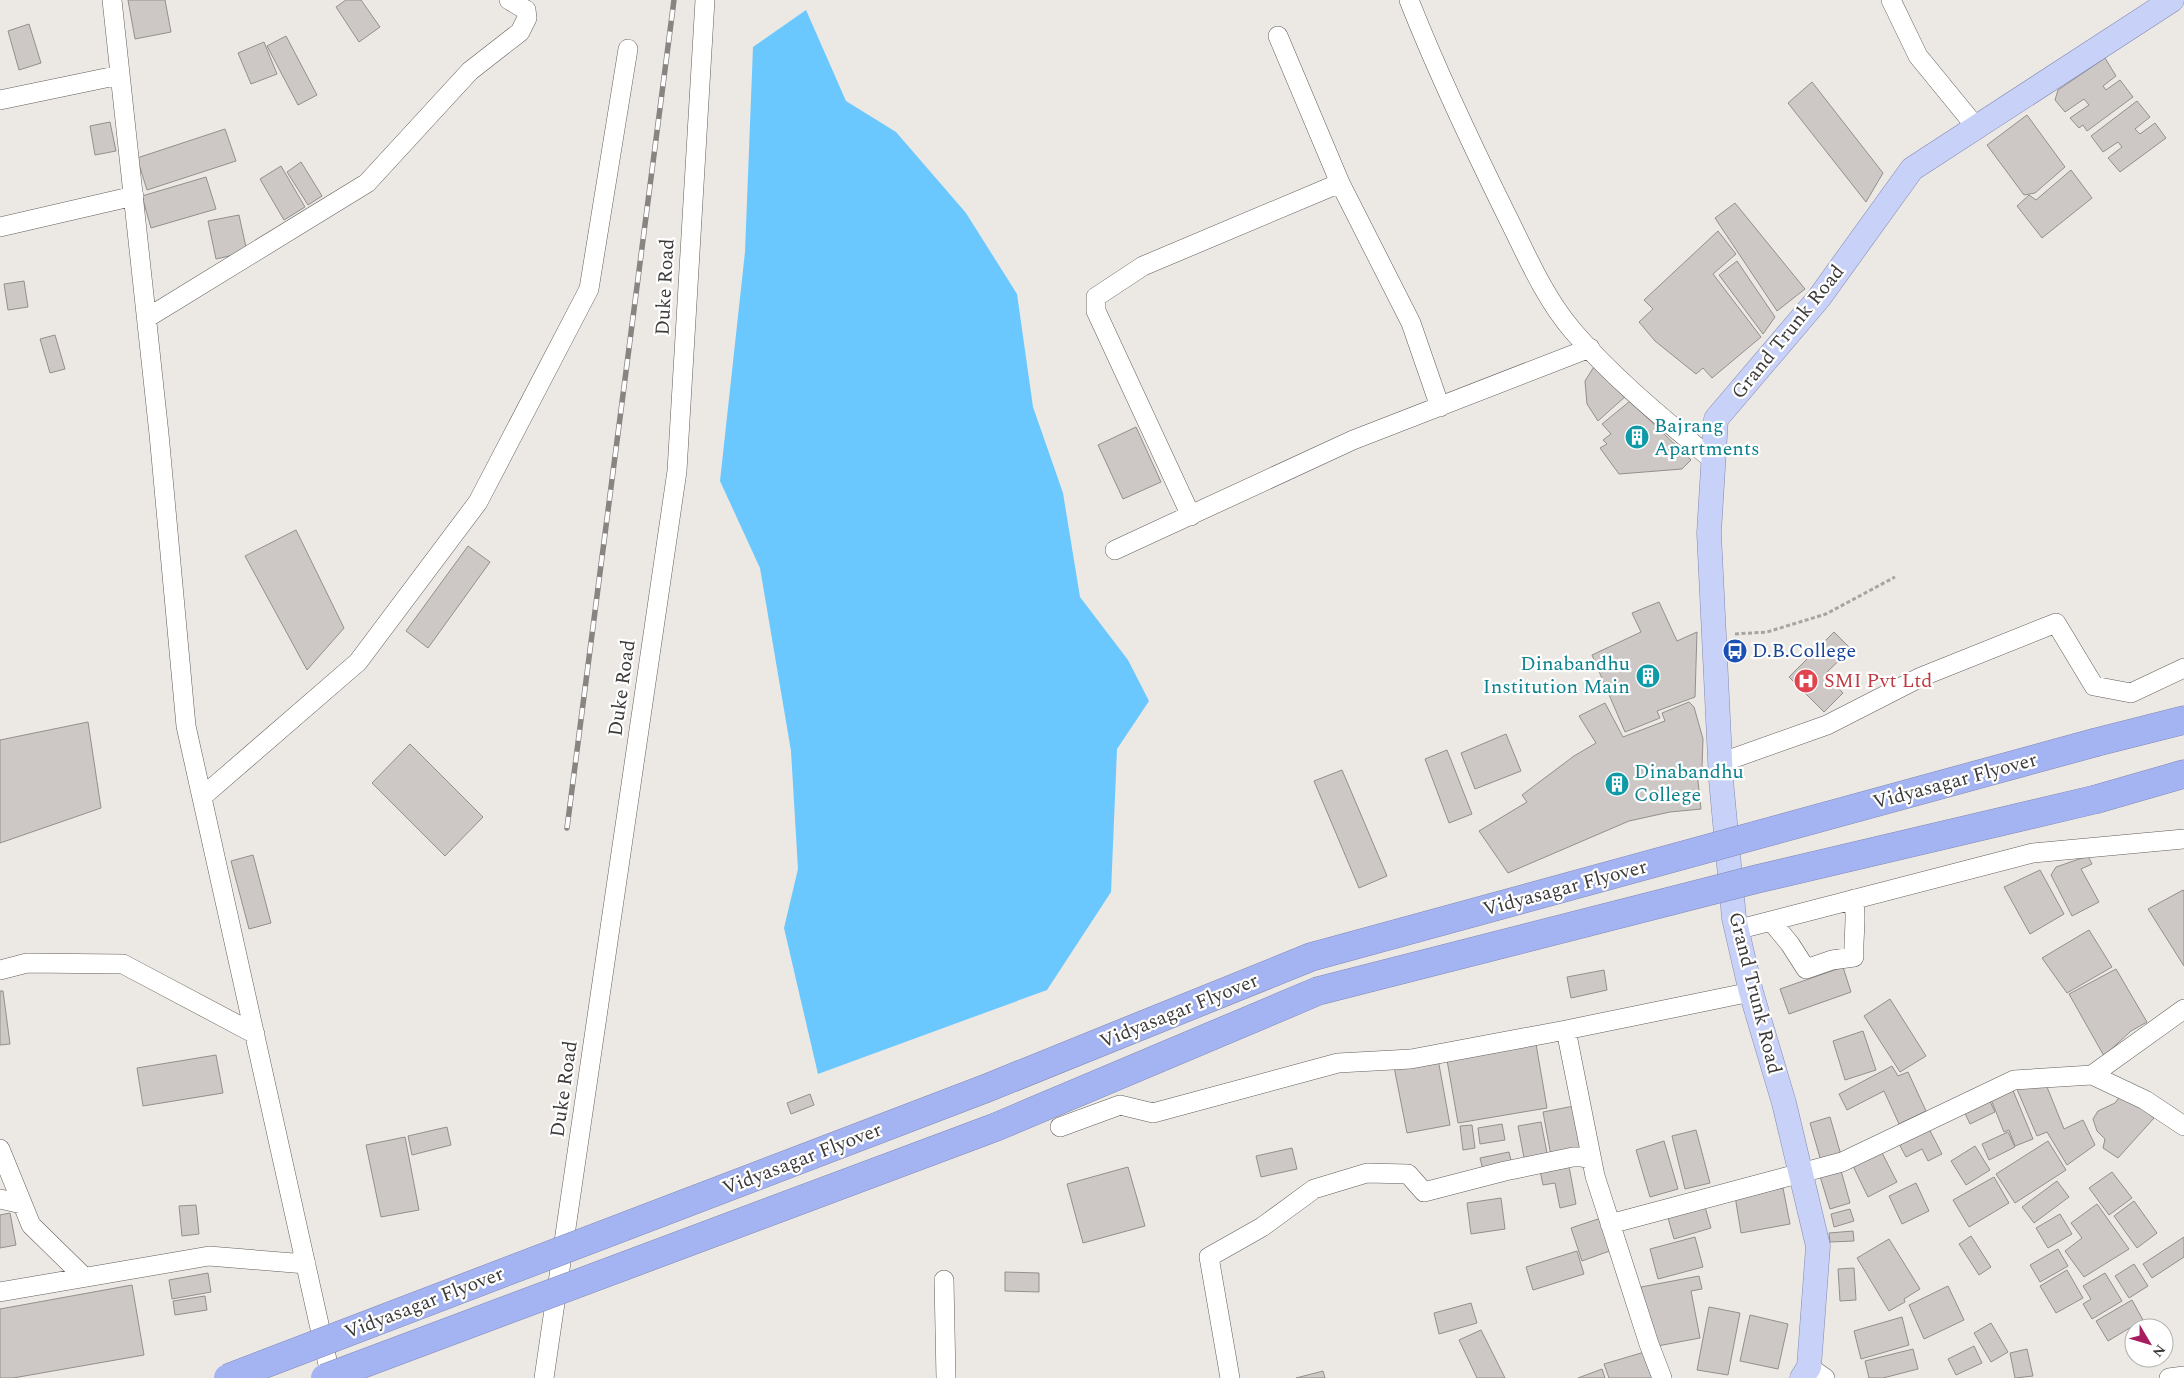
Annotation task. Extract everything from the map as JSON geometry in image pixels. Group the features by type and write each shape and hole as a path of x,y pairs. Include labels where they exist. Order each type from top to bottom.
{"highway":[{"path":"2157,726 2184,706"},
{"name":"Vidyasagar Flyover","path":"228,1378 978,1092 1311,957 2097,742 2184,720"},
{"name":"Vidyasagar Flyover","path":"326,1378 996,1127 1318,991 1757,879 2178,778"}],"main road":[{"name":"Grand Trunk Road","path":"1812,1374 1818,1246 1784,1103 1751,992 1736,930 1720,763 1709,533 1716,419 1819,298 1912,169 2172,0"}],"street":[{"path":"112,0 147,318 186,726 331,1378"},
{"path":"147,318 367,183 470,71 520,32 527,18 526,10 509,0"},
{"name":"Duke Road","path":"544,1378 677,471 705,0"},
{"path":"1409,0 1464,130 1546,296 1572,330 1646,405 1714,462"},
{"path":"1891,0 1918,56 1976,127"},
{"path":"1278,36 1340,183 1411,323 1440,407"},
{"path":"202,797 358,662 478,502 589,289 628,49"},
{"path":"0,100 120,75"},
{"path":"1190,516 1096,311 1096,297 1143,266 1340,183"},
{"path":"0,227 134,196"},
{"path":"1115,550 1353,440 1590,348"},
{"path":"1720,763 1827,725 1921,678 2056,623 2094,686 2131,694 2184,668"},
{"path":"1736,930 2033,853 2184,839"},
{"path":"1770,921 1790,944 1806,969 1832,960 1854,957 1853,934 1857,922 1854,899"},
{"path":"0,970 26,963 123,964 255,1034"},
{"path":"1060,1127 1120,1105 1153,1113 1338,1063 1411,1059 1566,1030 1751,992"},
{"path":"2092,1075 2184,1009"},
{"path":"1566,1030 1592,1160 1610,1224 1662,1378"},
{"path":"1610,1224 1842,1162 2014,1080 2092,1075 2145,1100 2184,1126"},
{"path":"0,1149 30,1225 84,1277"},
{"path":"1230,1378 1209,1257 1262,1227 1314,1189 1367,1174 1408,1174 1424,1192 1505,1171 1573,1157 1592,1160"},
{"path":"0,1199 22,1204"},
{"path":"0,1292 209,1256 306,1264"},
{"path":"944,1280 946,1378"},
{"path":"2169,1378 2184,1376"}],"path":[{"path":"1714,635 1767,632 1826,614 1895,576"}],"water":[{"path":"806,10 846,101 896,132 966,213 1017,294 1033,407 1063,493 1080,597 1128,660 1149,701 1117,749 1111,892 1047,990 818,1074 784,928 798,869 791,751 760,568 720,481 745,252 753,47"}],"building":[{"path":"128,0 165,0 171,32 135,39"},
{"path":"346,0 361,0 380,27 359,42 336,7"},
{"path":"29,24 41,63 19,70 8,31"},
{"path":"286,36 317,95 298,105 267,46"},
{"path":"264,42 277,74 251,84 238,53"},
{"path":"2105,58 2116,76 2103,86 2106,90 2120,80 2133,97 2087,131 2083,125 2079,128 2070,118 2089,105 2084,99 2065,112 2055,100 2058,90"},
{"path":"1812,82 1883,173 1866,202 1788,103"},
{"path":"2137,101 2150,117 2135,129 2140,134 2155,123 2166,138 2120,172 2108,158 2122,147 2118,142 2103,152 2091,136"},
{"path":"2027,115 2065,167 2035,193 2024,195 1987,145"},
{"path":"110,122 116,151 95,155 90,126"},
{"path":"225,129 236,161 147,190 137,158"},
{"path":"301,162 322,196 308,205 287,172"},
{"path":"281,166 305,207 284,220 260,179"},
{"path":"2071,170 2092,198 2042,238 2017,206 2029,195 2036,200"},
{"path":"206,177 216,209 151,228 142,196"},
{"path":"1735,203 1805,289 1777,311 1715,218"},
{"path":"239,215 247,252 216,259 208,221"},
{"path":"1718,231 1736,254 1713,274 1761,337 1712,378 1703,368 1696,374 1655,341 1639,322 1653,309 1644,300"},
{"path":"1737,261 1775,317 1763,334 1719,275"},
{"path":"24,281 28,307 8,310 4,284"},
{"path":"55,335 65,369 50,373 40,339"},
{"path":"1595,365 1627,395 1598,421 1587,404 1585,381"},
{"name":"Bajrang Apartments","path":"1630,401 1691,460 1682,469 1619,474 1600,448 1607,444 1603,440 1611,434 1602,424"},
{"path":"1136,427 1161,482 1123,499 1098,445"},
{"path":"296,530 344,628 307,670 245,556"},
{"path":"468,546 490,562 428,648 406,631"},
{"name":"Dinabandhu Institution Main","path":"1659,602 1677,641 1697,632 1695,697 1657,711 1660,718 1625,732 1592,655 1641,632 1632,613"},
{"path":"1834,632 1851,649 1825,674 1843,693 1824,712 1789,677"},
{"name":"Dinabandhu College","path":"1689,702 1694,707 1703,739 1702,767 1697,772 1701,809 1670,812 1629,821 1508,873 1479,831 1527,802 1522,795 1574,756 1596,743 1579,716 1605,703 1623,737 1665,721 1662,713"},
{"path":"88,722 101,808 0,843 0,740"},
{"path":"1506,734 1521,771 1475,789 1461,753"},
{"path":"410,744 483,817 445,856 372,783"},
{"path":"1447,750 1472,814 1449,823 1425,759"},
{"path":"1342,770 1387,876 1359,888 1314,781"},
{"path":"253,855 271,923 249,929 231,861"},
{"path":"2088,856 2092,864 2081,869 2099,902 2072,916 2051,875 2056,867"},
{"path":"2040,870 2064,914 2030,934 2004,887"},
{"path":"2184,891 2184,966 2148,909"},
{"path":"2089,930 2112,967 2067,993 2042,958"},
{"path":"1843,967 1851,992 1789,1014 1780,989"},
{"path":"2116,969 2147,1022 2131,1031 2104,1056 2069,994"},
{"path":"1604,970 1607,990 1571,998 1567,977"},
{"path":"0,991 3,991 10,1044 0,1045"},
{"path":"1890,999 1926,1056 1900,1072 1864,1016"},
{"path":"1863,1031 1876,1070 1845,1080 1833,1041"},
{"path":"1536,1044 1547,1108 1458,1123 1447,1060"},
{"path":"216,1055 223,1093 143,1106 137,1068"},
{"path":"1438,1059 1450,1125 1407,1133 1394,1067"},
{"path":"1892,1066 1898,1076 1908,1072 1926,1111 1899,1124 1884,1091 1847,1110 1839,1094"},
{"path":"2045,1082 2064,1129 2083,1120 2095,1145 2067,1165 2047,1132 2037,1136 2016,1087"},
{"path":"2012,1088 2033,1139 2015,1146 2009,1130 2004,1132 1990,1097"},
{"path":"2123,1092 2154,1118 2118,1158 2103,1148 2105,1139 2097,1131 2093,1119 2098,1111 2115,1103"},
{"path":"810,1094 814,1105 791,1114 787,1103"},
{"path":"1988,1097 1995,1112 1970,1124 1963,1109"},
{"path":"1574,1106 1582,1150 1551,1156 1543,1112"},
{"path":"1830,1117 1841,1155 1821,1161 1810,1123"},
{"path":"1541,1122 1548,1158 1525,1163 1518,1126"},
{"path":"1502,1124 1505,1140 1480,1144 1478,1128"},
{"path":"1472,1125 1475,1148 1463,1150 1460,1126"},
{"path":"447,1127 451,1145 412,1155 408,1136"},
{"path":"1928,1127 1942,1154 1928,1161 1922,1149 1906,1157 1898,1142"},
{"path":"1696,1130 1710,1183 1685,1189 1672,1136"},
{"path":"2008,1132 2015,1147 1989,1160 1982,1144"},
{"path":"405,1137 419,1210 381,1217 366,1145"},
{"path":"1664,1141 1678,1189 1650,1197 1636,1150"},
{"path":"2048,1141 2066,1170 2015,1203 1996,1174"},
{"path":"1975,1146 1990,1170 1966,1185 1951,1161"},
{"path":"1879,1147 1897,1182 1868,1197 1851,1162"},
{"path":"1292,1148 1297,1169 1261,1177 1256,1156"},
{"path":"1509,1152 1512,1165 1483,1170 1480,1158"},
{"path":"1568,1161 1576,1204 1560,1208 1555,1183 1543,1185 1539,1166"},
{"path":"1128,1167 1145,1226 1083,1243 1067,1184"},
{"path":"1840,1167 1850,1203 1830,1209 1819,1173"},
{"path":"2112,1172 2132,1198 2109,1215 2089,1188"},
{"path":"1994,1177 2009,1203 1969,1227 1953,1200"},
{"path":"2057,1181 2069,1197 2034,1223 2022,1207"},
{"path":"1916,1183 1929,1211 1902,1224 1889,1196"},
{"path":"1783,1188 1790,1224 1741,1233 1735,1196"},
{"path":"1501,1198 1505,1229 1471,1234 1467,1203"},
{"path":"1703,1200 1711,1228 1674,1239 1666,1211"},
{"path":"2134,1201 2157,1233 2137,1248 2114,1216"},
{"path":"2097,1204 2129,1249 2084,1277 2065,1251 2082,1238 2071,1223"},
{"path":"196,1205 199,1234 182,1236 179,1206"},
{"path":"1850,1209 1854,1221 1834,1227 1831,1214"},
{"path":"10,1213 16,1245 0,1248 0,1215"},
{"path":"2060,1214 2072,1234 2048,1248 2036,1228"},
{"path":"1604,1217 1615,1249 1582,1261 1571,1228"},
{"path":"1853,1231 1854,1241 1830,1242 1829,1233"},
{"path":"1971,1236 1991,1267 1979,1275 1959,1244"},
{"path":"1695,1237 1703,1267 1658,1279 1650,1249"},
{"path":"2184,1237 2184,1257 2152,1278 2143,1264"},
{"path":"1889,1239 1920,1289 1904,1299 1905,1302 1889,1311 1857,1258"},
{"path":"2058,1249 2068,1266 2040,1282 2030,1265"},
{"path":"1577,1251 1584,1274 1533,1290 1526,1267"},
{"path":"2134,1264 2148,1286 2129,1298 2115,1276"},
{"path":"1854,1268 1856,1300 1840,1301 1838,1269"},
{"path":"2067,1270 2083,1298 2056,1313 2040,1286"},
{"path":"1005,1272 1039,1273 1039,1292 1005,1291"},
{"path":"208,1273 211,1292 172,1299 169,1280"},
{"path":"2105,1273 2122,1301 2092,1319 2083,1304 2091,1299 2083,1286"},
{"path":"1699,1276 1702,1289 1691,1291 1700,1338 1652,1347 1641,1287"},
{"path":"132,1285 144,1355 13,1378 0,1378 0,1309"},
{"path":"1948,1286 1964,1320 1924,1339 1909,1305"},
{"path":"205,1296 207,1310 175,1315 173,1301"},
{"path":"2132,1300 2142,1318 2124,1318 2124,1331 2108,1341 2096,1321"},
{"path":"1471,1303 1477,1323 1439,1334 1434,1313"},
{"path":"1709,1307 1740,1313 1728,1375 1697,1370"},
{"path":"1750,1315 1788,1324 1778,1369 1740,1361"},
{"path":"1902,1317 1909,1345 1861,1359 1854,1331"},
{"path":"1991,1323 2008,1352 1991,1362 1974,1333"},
{"path":"1481,1330 1505,1378 1477,1378 1459,1340"},
{"path":"1974,1346 1982,1363 1956,1375 1948,1359"},
{"path":"1913,1349 1918,1369 1883,1378 1869,1378 1865,1361"},
{"path":"2027,1349 2033,1376 2015,1378 2010,1353"},
{"path":"1648,1351 1656,1378 1609,1378 1604,1364"},
{"path":"1602,1369 1605,1378 1578,1378"},
{"path":"1323,1371 1325,1378 1296,1378"}],"railway":[{"path":"567,828 674,0"}],"place":[{"name":"Bajrang Apartments","path":"1637,437"},
{"name":"D.B.College","path":"1735,651"},
{"name":"Dinabandhu Institution Main","path":"1648,676"},
{"name":"SMI Pvt Ltd","path":"1806,681"},
{"name":"Dinabandhu College","path":"1617,784"}]}
